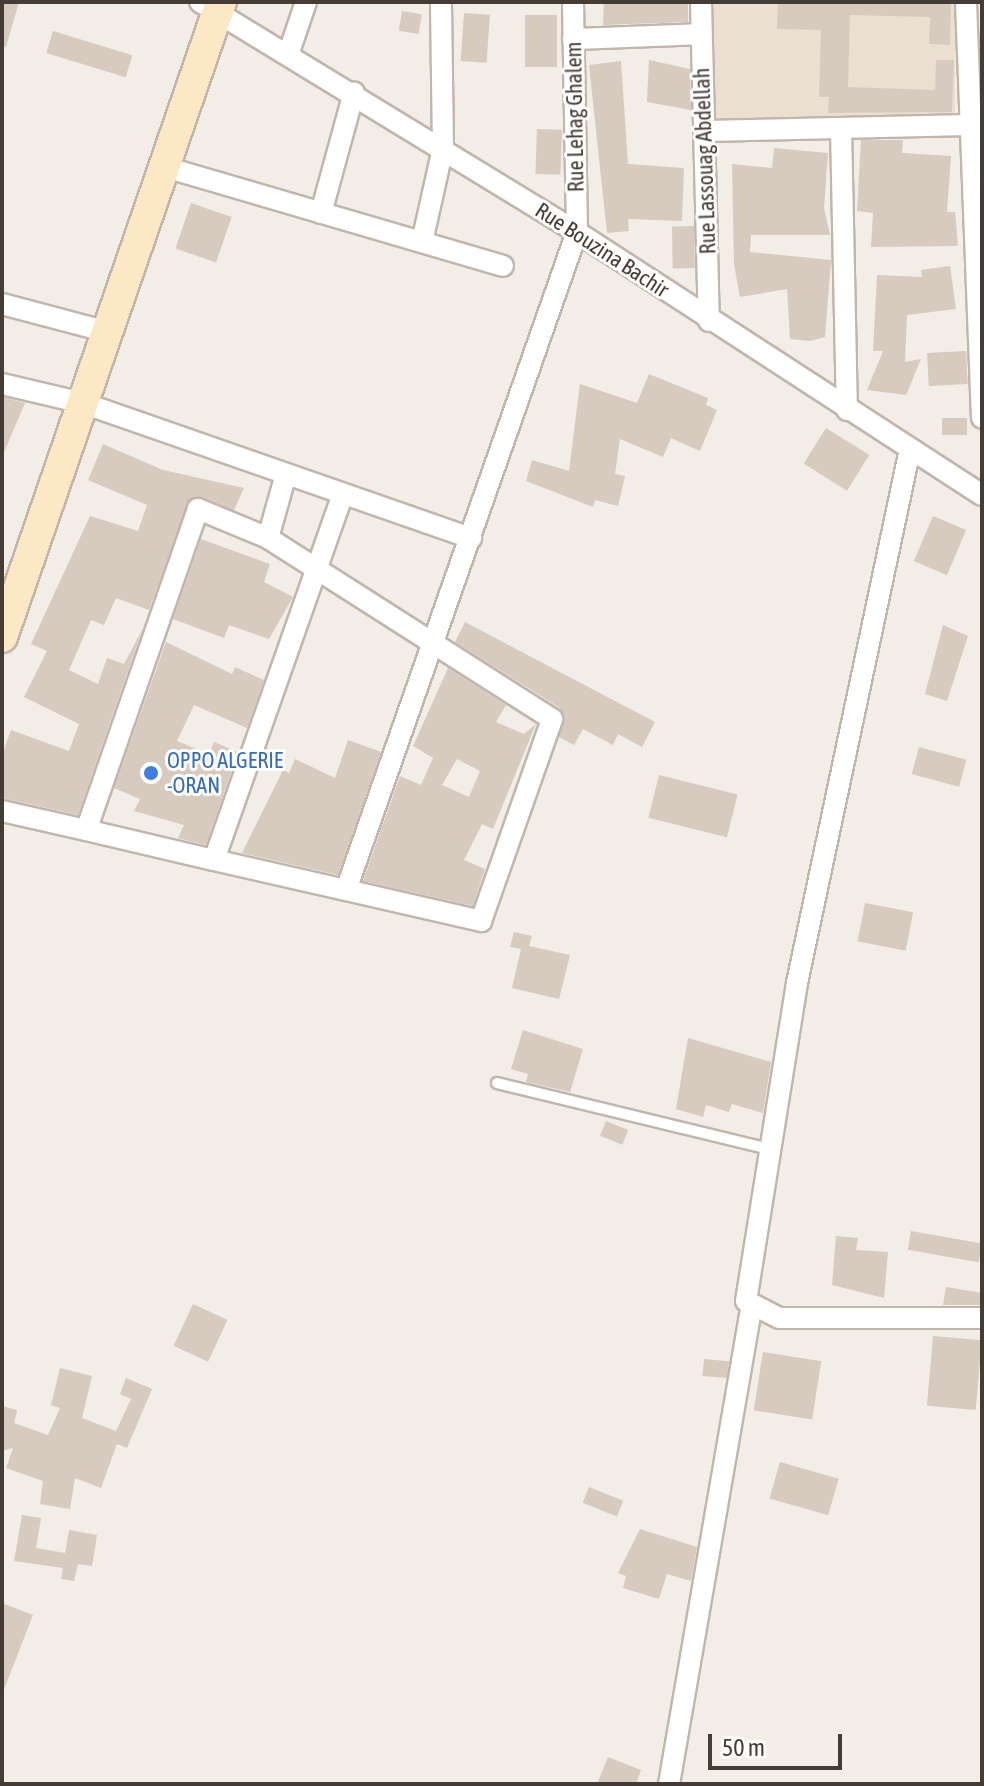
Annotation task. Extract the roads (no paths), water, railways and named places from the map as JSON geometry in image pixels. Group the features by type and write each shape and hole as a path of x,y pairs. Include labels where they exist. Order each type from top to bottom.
{"main road":[{"path":"2,637 165,167 213,4"}],"street":[{"path":"289,52 306,2"},
{"path":"422,242 443,148 441,2"},
{"name":"Rue Lehag Ghalem","path":"573,2 577,232"},
{"name":"Rue Lassouag Abdellah","path":"701,2 709,321"},
{"path":"966,2 970,125 977,169 982,418"},
{"name":"Rue Bouzina Bachir","path":"213,4 577,232 709,321 982,495"},
{"path":"573,39 701,34"},
{"path":"321,213 354,92"},
{"path":"706,131 970,125"},
{"path":"841,128 847,410"},
{"path":"165,167 503,266"},
{"path":"346,890 577,232"},
{"path":"2,304 108,332"},
{"path":"2,384 83,403 471,538"},
{"path":"669,1784 751,1309 747,1277 769,1149 910,449"},
{"path":"268,538 286,474"},
{"path":"214,860 343,494"},
{"path":"2,811 481,921 552,719 268,538 198,509 86,830"},
{"path":"751,1309 779,1318 982,1318"}],"lane":[{"path":"497,1083 769,1149"}],"place":[{"name":"OPPO ALGERIE -ORAN","path":"151,773"}]}
